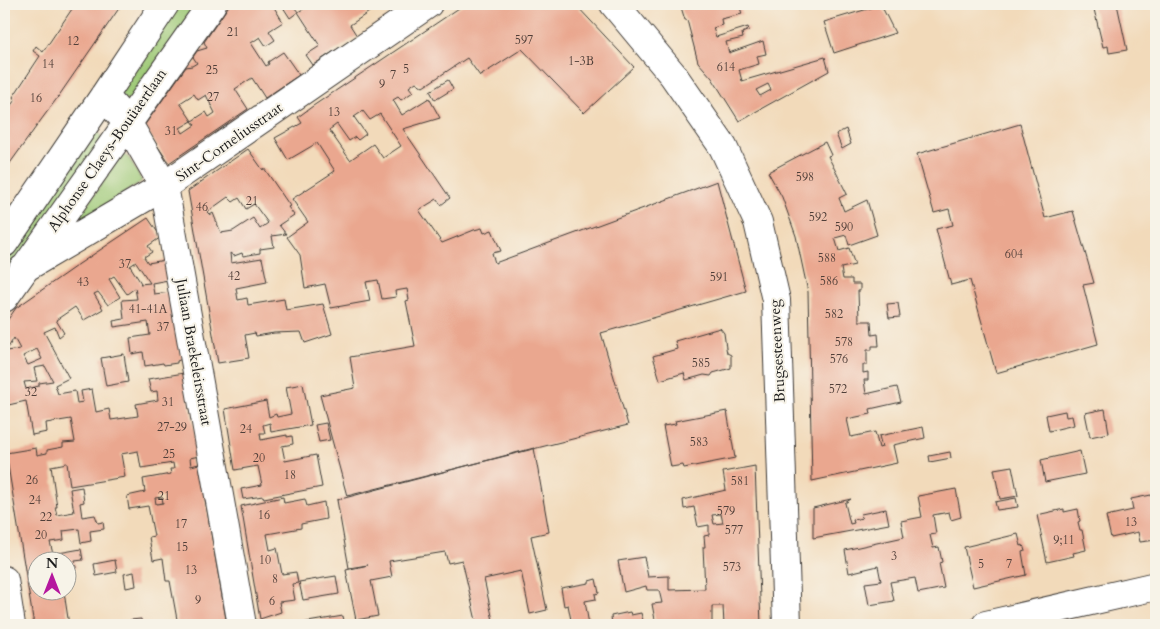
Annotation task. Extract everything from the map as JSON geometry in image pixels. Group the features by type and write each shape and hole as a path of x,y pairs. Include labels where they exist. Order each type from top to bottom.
{"street":[{"name":"Alphonse Claeys-Bouüaertlaan","path":"4,243 164,4"},
{"name":"Alphonse Claeys-Bouüaertlaan","path":"4,298 212,4"},
{"name":"Sint-Corneliusstraat","path":"23,269 164,186 428,4"},
{"name":"Brugsesteenweg","path":"614,4 673,75 723,147 758,222 776,300 787,625"},
{"name":"Juliaan Braekeleirsstraat","path":"104,96 127,122 164,186 242,625"},
{"path":"4,580 11,625"},
{"path":"986,625 1156,586"}],"green space":[{"path":"176,4 199,4 131,100 120,98 120,91"},
{"path":"91,131 98,132 102,141 4,280 4,256"},
{"path":"123,154 129,158 142,181 86,219 82,218 81,214"}],"building":[{"path":"65,4 122,4 8,166 4,163 4,107 8,109 15,100 13,97 40,56 33,51 36,46 43,52 72,9"},
{"path":"230,4 272,4 283,22 269,31 275,40 266,46 260,37 251,43 266,66 269,64 268,62 283,52 299,75 265,98 252,78 235,89 248,109 169,163 144,126 186,67 197,63 193,57 197,51 207,48 204,42","holes":["194,94 198,100 206,95 215,113 209,117 206,112 192,121 180,103","192,121 195,125 183,133 180,128"]},
{"path":"281,4 292,4 298,12 290,18"},
{"path":"312,4 368,4 372,10 350,25 357,36 313,65 306,55 320,46 298,12"},
{"path":"465,4 575,4 634,67 584,113 522,49 480,76 467,58 423,87 416,82 409,87 413,92 401,100 398,97 393,100 402,115 429,98 440,118 403,129 450,198 441,205 437,199 419,210 442,243 474,230 482,228 484,233 492,230 501,251 492,253 495,263 717,181 746,291 601,333 628,425 347,496 320,395 355,388 350,357 415,346 406,301 409,300 407,289 395,291 396,297 382,299 378,280 366,282 370,301 331,308 325,284 305,288 300,255 287,237 308,222 292,199 335,171 317,143 288,160 275,138 302,123 298,117","holes":["363,111 370,120 380,114 401,146 383,158 373,144 350,160 329,130 337,124 349,141 355,137 358,140 366,134 354,117"]},
{"path":"680,4 739,4 742,14 721,19 722,25 713,28 716,37 748,27 749,30 742,33 743,38 726,42 729,53 763,41 766,54 757,56 759,64 739,70 742,81 825,57 829,71 739,121 712,78 698,62 687,20 685,20","holes":["768,84 771,90 760,96 756,90"]},
{"path":"1117,4 1127,50 1109,53 1108,46 1103,47 1093,5"},
{"path":"881,5 895,33 834,53 824,22"},
{"path":"448,80 453,89 435,100 430,91"},
{"path":"1020,124 1045,218 1073,211 1094,283 1083,285 1098,344 996,373 970,280 951,285 936,229 953,225 949,209 934,213 917,154"},
{"path":"846,129 851,144 842,149 836,134"},
{"path":"825,142 831,155 828,156 847,194 839,198 844,211 867,200 877,235 849,245 846,235 835,238 839,251 849,248 855,265 841,268 843,279 852,279 852,284 860,284 860,291 858,291 859,321 871,321 872,335 878,334 879,346 872,346 872,350 867,350 867,365 863,365 863,373 868,372 868,380 864,380 866,394 897,387 901,402 870,409 871,414 847,419 851,437 875,432 879,448 882,447 879,436 923,427 925,438 893,445 897,463 812,481 808,292 796,236 782,197 768,172"},
{"path":"248,149 263,170 264,168 294,215 279,225 286,234 272,236 274,247 260,249 260,253 243,256 242,253 234,256 230,253 231,263 262,258 267,282 236,288 238,300 247,298 248,305 284,299 286,310 323,304 332,334 305,343 301,332 256,336 255,333 245,335 249,358 218,363 188,191","holes":["228,197 233,202 239,198 246,209 254,204 268,223 260,229 253,218 233,231 221,233 213,213 210,215 207,212"]},
{"path":"148,218 161,237 148,246 152,252 144,257 148,263 165,260 168,280 152,283 154,294 171,292 182,359 177,361 177,363 145,366 143,352 132,354 130,338 150,335 148,322 114,327 113,321 124,319 122,300 137,299 135,288 127,294 114,276 109,279 120,297 108,305 98,292 94,294 103,309 84,320 75,307 56,320 64,333 59,337 55,327 44,332 69,378 55,385 58,394 75,391 77,403 83,402 81,391 92,389 96,412 109,409 111,420 138,416 136,404 158,400 157,391 151,392 148,379 184,373 199,456 190,458 191,466 199,464 227,625 178,625 170,581 166,581 163,558 153,560 149,537 154,536 148,506 129,509 127,496 145,492 143,479 171,474 170,469 174,469 173,463 141,468 138,451 121,454 125,477 70,486 67,463 51,466 57,515 74,512 70,489 82,487 84,502 80,503 82,517 95,515 98,523 103,522 104,529 90,531 91,541 81,543 79,529 63,531 64,540 50,542 52,552 28,552 28,588 6,453 36,448 37,455 47,453 47,450 63,447 63,443 75,442 71,419 46,423 47,432 32,435 26,401 4,406 4,325 16,308","holes":["136,262 150,283 140,284 130,266","14,338 20,349 6,351","37,349 42,359 28,365 23,356","45,366 53,381 39,383 39,386 26,389 24,382 37,381 34,368","162,497 163,503 156,504 155,498"]},
{"path":"898,303 900,317 889,318 887,304"},
{"path":"720,328 724,333 727,353 731,355 731,368 713,373 711,376 704,375 686,380 684,373 660,380 653,356 677,349 675,341"},
{"path":"124,354 128,382 106,386 101,358"},
{"path":"303,384 311,425 271,432 270,423 263,425 265,433 260,433 261,440 287,435 287,437 292,436 293,444 282,446 285,461 316,455 322,487 264,498 263,496 243,499 241,489 262,485 258,466 235,470 225,409 266,401 269,417 276,414 277,417 291,414 286,387"},
{"path":"1105,409 1109,433 1090,437 1085,413"},
{"path":"727,411 735,458 684,468 683,465 671,467 663,426 676,424 675,421"},
{"path":"1065,411 1066,417 1072,416 1074,425 1049,431 1046,415"},
{"path":"326,423 330,440 319,442 315,425"},
{"path":"534,448 549,532 531,536 547,610 530,614 521,571 484,579 494,625 477,625 462,560 448,563 445,552 389,561 392,577 371,581 378,616 356,620 346,570 368,565 349,568 337,500"},
{"path":"1080,451 1085,474 1045,482 1041,460"},
{"path":"950,452 951,458 930,462 929,456"},
{"path":"755,466 761,625 724,625 723,606 712,606 712,625 656,625 652,604 662,603 659,590 647,590 646,586 624,592 618,561 644,557 648,577 669,576 669,590 705,589 703,547 705,547 704,536 709,535 709,525 698,527 694,507 684,509 683,500 726,490 723,472","holes":["721,514 723,523 714,524 712,515"]},
{"path":"1012,466 1018,496 1000,499 994,469"},
{"path":"956,489 961,517 951,520 949,512 933,515 936,534 930,535 933,548 939,547 942,562 939,563 944,588 918,593 915,578 890,582 894,601 869,605 865,583 881,581 878,566 849,573 845,550 904,537 901,521 922,517 918,496"},
{"path":"1151,495 1155,511 1152,512 1156,527 1156,540 1140,542 1138,532 1111,538 1106,516 1133,510 1131,499"},
{"path":"283,497 284,503 305,499 307,506 324,502 326,519 301,524 301,528 267,534 270,550 277,548 282,574 296,572 298,583 292,584 295,600 279,602 281,612 260,619 241,506"},
{"path":"1016,498 1018,507 997,510 995,502"},
{"path":"851,499 845,503 850,524 854,523 853,520 862,518 861,514 886,509 889,524 813,538 813,508"},
{"path":"1064,509 1064,512 1078,509 1080,521 1078,522 1080,530 1082,530 1086,550 1073,553 1074,556 1047,562 1037,515"},
{"path":"1018,534 1021,546 1023,545 1025,551 1022,552 1026,575 973,587 964,547"},
{"path":"81,549 83,560 78,561 78,552 64,552"},
{"path":"115,560 117,572 96,576 94,564"},
{"path":"134,572 136,586 126,588 124,574"},
{"path":"336,576 339,594 303,600 299,582"},
{"path":"596,579 599,593 595,594 596,599 585,601 589,625 572,625 568,605 564,606 561,588 589,583 589,581"},
{"path":"30,602 66,602 69,625 34,625"},
{"path":"630,612 631,615 641,613 644,625 612,625 611,616"},
{"path":"343,616 345,625 296,625 296,624"},
{"path":"141,619 142,625 131,625 130,620"}]}
